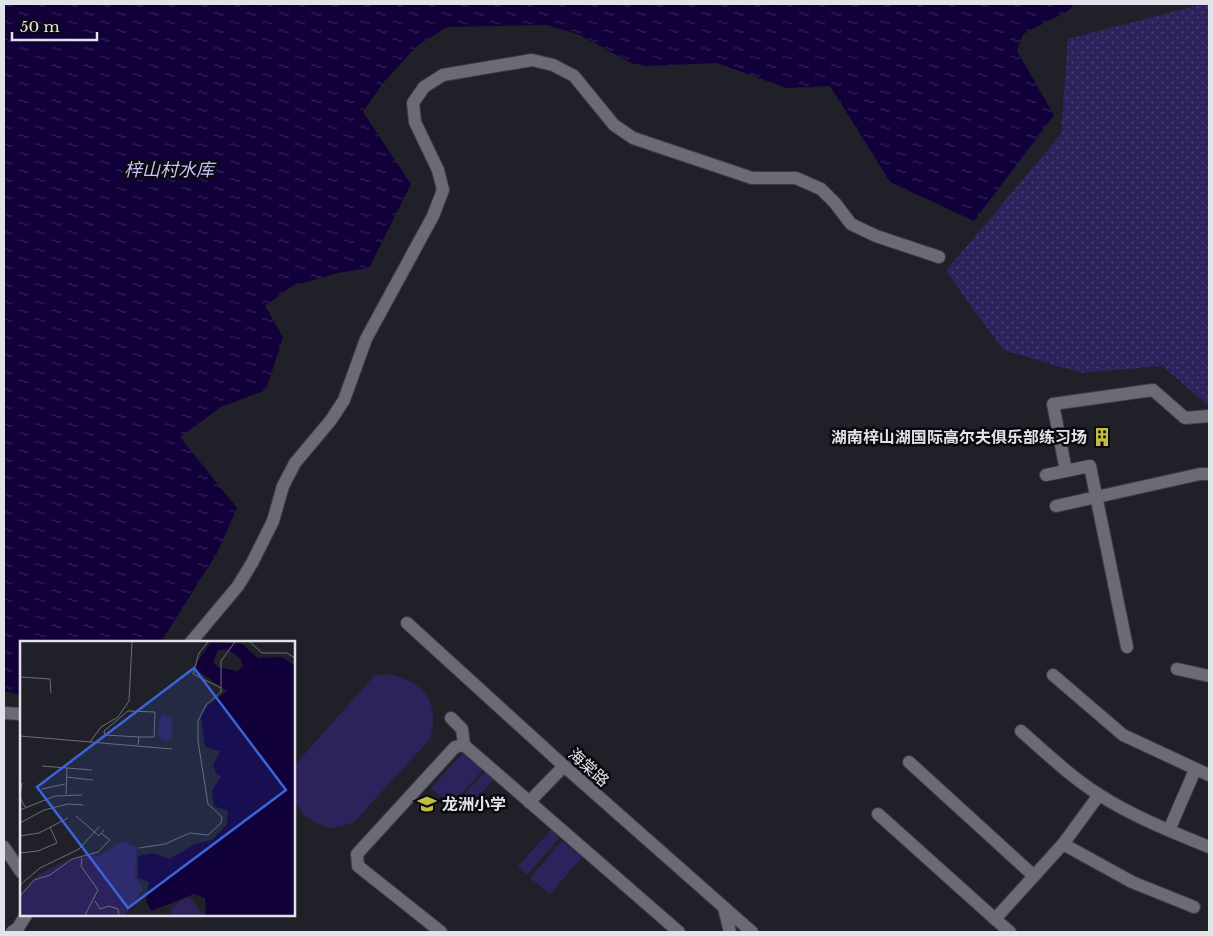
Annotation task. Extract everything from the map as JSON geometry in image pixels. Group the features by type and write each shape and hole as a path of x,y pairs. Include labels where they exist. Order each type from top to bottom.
{"street":[{"path":"192,641 238,586 252,563 273,521 283,486 295,463 331,420 344,400 366,339 433,216 443,190 438,170 415,122 413,103 424,87 443,75 532,60 553,65 574,76 614,125 633,138 752,178 796,178 821,190 835,203 850,224 876,236 940,257"},
{"path":"1066,471 1053,404 1153,390 1185,418 1209,416"},
{"path":"1046,475 1090,466 1127,647"},
{"path":"1056,506 1200,474 1209,474"},
{"name":"海棠路","path":"407,623 564,766 752,932"},
{"path":"1177,668 1209,676"},
{"path":"1053,676 1123,735 1209,775"},
{"path":"4,713 20,714"},
{"path":"450,718 462,729 464,745 679,932"},
{"path":"1021,731 1060,766 1099,795 1169,830 1209,847"},
{"path":"441,932 358,866 358,854 455,747 464,745"},
{"path":"910,762 1034,876"},
{"path":"529,802 564,766"},
{"path":"1169,830 1195,770"},
{"path":"995,919 1062,844 1099,795"},
{"path":"878,814 1010,932"},
{"path":"1062,844 1132,882 1194,907"},
{"path":"4,847 20,871"},
{"path":"723,907 730,932"},
{"path":"12,932 18,928 25,916"}],"shaded area":[{"path":"1209,4 1209,406 1162,366 1082,373 1003,350 946,271 1061,134 1068,39"},
{"path":"390,674 402,678 421,689 427,696 433,715 430,739 354,822 331,828 316,823 304,815 295,802 295,765 374,676"},
{"path":"464,752 484,769 451,805 431,788"},
{"path":"486,771 495,778 462,814 453,806"},
{"path":"551,830 559,838 527,875 518,866"},
{"path":"562,841 582,857 550,894 530,878"}],"water":[{"name":"梓山村水库","path":"4,4 1074,4 1068,11 1023,34 1017,51 1054,115 974,221 890,182 830,86 786,88 717,63 646,66 631,63 580,35 547,25 447,27 417,46 383,83 363,112 411,184 369,268 338,273 292,286 265,306 283,337 266,390 221,407 180,437 237,508 217,553 162,641 20,641 20,695 4,691"}],"place":[{"name":"湖南梓山湖国际高尔夫俱乐部练习场","path":"1102,437"},
{"name":"龙洲小学","path":"427,804"}]}
